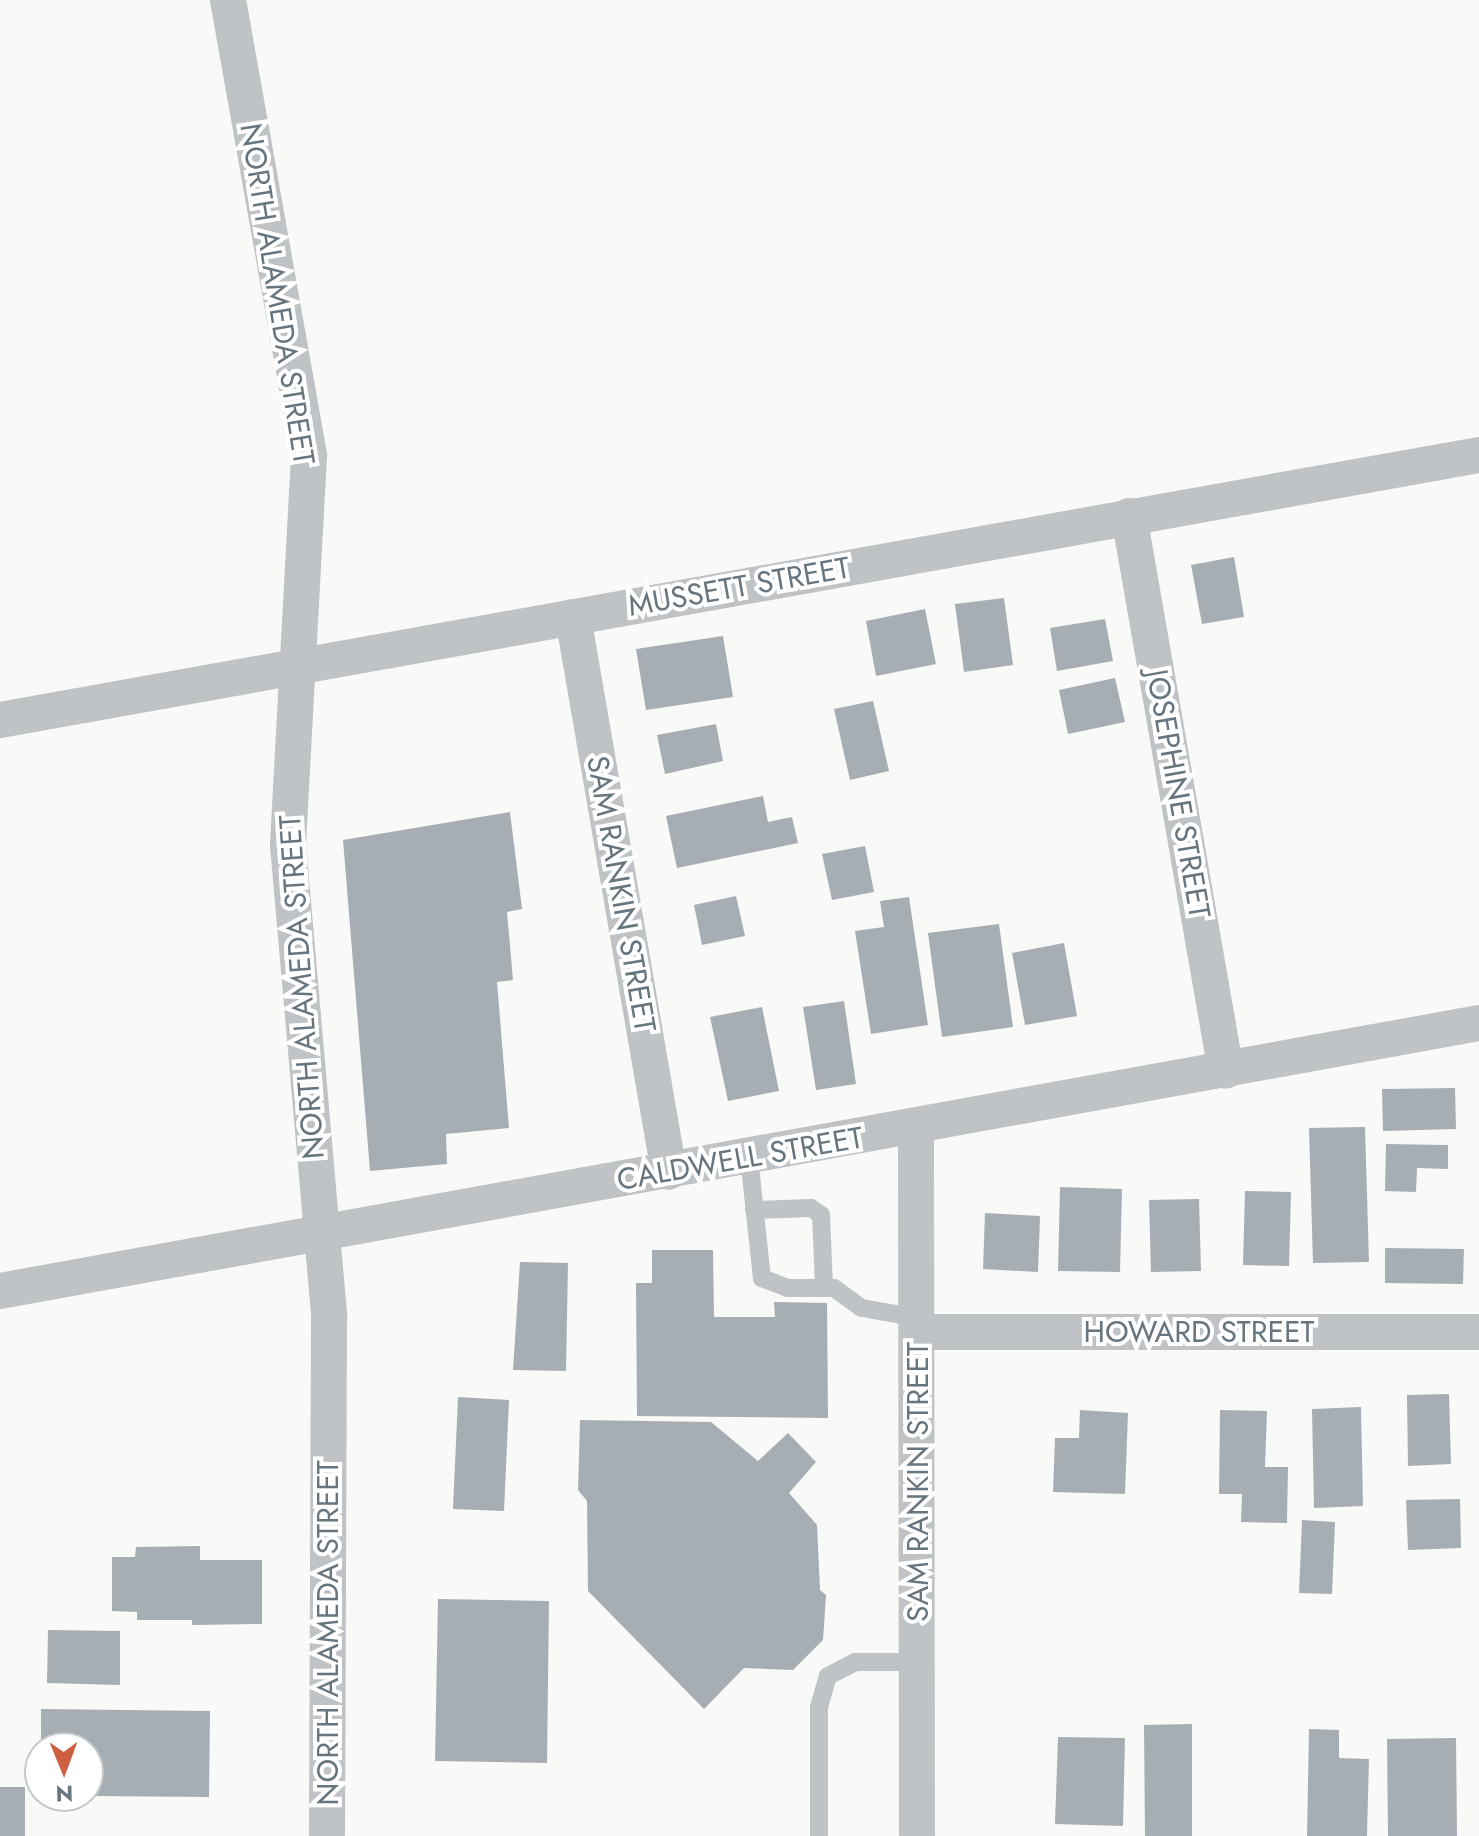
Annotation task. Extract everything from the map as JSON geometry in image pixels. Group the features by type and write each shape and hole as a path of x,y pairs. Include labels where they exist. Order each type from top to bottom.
{"street":[{"name":"NORTH ALAMEDA STREET","path":"228,0 309,456 288,845 329,1318 327,1836"},
{"name":"MUSSETT STREET","path":"0,720 1479,455"},
{"name":"JOSEPHINE STREET","path":"1129,516 1226,1071"},
{"name":"SAM RANKIN STREET","path":"573,617 669,1172"},
{"name":"CALDWELL STREET","path":"0,1291 916,1128 1479,1023"},
{"name":"SAM RANKIN STREET","path":"916,1128 919,1325 917,1836"},
{"name":"HOWARD STREET","path":"919,1325 1479,1332"}],"lane":[{"path":"749,1157 762,1278 788,1288 834,1288 876,1313 919,1325"},
{"path":"754,1210 797,1207 817,1211 822,1219 824,1288"},
{"path":"819,1836 819,1707 828,1676 855,1662 917,1662"}],"building":[{"path":"1234,557 1244,617 1202,624 1191,565"},
{"path":"1004,598 1013,665 964,672 955,604"},
{"path":"925,609 936,664 876,676 866,621"},
{"path":"1105,619 1113,661 1057,671 1050,628"},
{"path":"723,636 733,697 646,710 636,649"},
{"path":"1115,678 1125,722 1068,734 1059,690"},
{"path":"873,701 889,771 850,780 834,709"},
{"path":"716,724 723,761 665,774 657,735"},
{"path":"763,796 768,822 792,817 798,843 677,868 666,816"},
{"path":"510,812 522,909 507,912 513,980 497,982 509,1128 446,1134 447,1164 370,1171 343,840"},
{"path":"865,846 874,892 832,900 822,854"},
{"path":"736,896 745,936 702,945 694,905"},
{"path":"909,897 928,1025 871,1034 855,931 884,927 880,901"},
{"path":"999,924 1013,1027 942,1037 928,933"},
{"path":"1064,943 1077,1016 1025,1025 1012,953"},
{"path":"844,1001 856,1084 816,1090 803,1007"},
{"path":"762,1007 779,1091 728,1101 710,1017"},
{"path":"1455,1088 1456,1129 1383,1131 1382,1089"},
{"path":"1365,1127 1369,1262 1313,1263 1309,1128"},
{"path":"1386,1144 1448,1145 1448,1169 1417,1168 1416,1192 1385,1191"},
{"path":"1060,1187 1122,1189 1120,1272 1058,1271"},
{"path":"1245,1191 1291,1192 1289,1266 1243,1265"},
{"path":"1199,1199 1201,1271 1151,1272 1149,1200"},
{"path":"985,1213 1040,1216 1038,1272 983,1269"},
{"path":"1385,1248 1464,1249 1463,1284 1385,1283"},
{"path":"652,1250 713,1250 714,1317 775,1317 774,1302 827,1303 828,1418 637,1416 636,1283 652,1283"},
{"path":"520,1262 568,1263 566,1371 513,1370"},
{"path":"1449,1394 1451,1464 1408,1466 1407,1395"},
{"path":"458,1397 509,1400 504,1511 453,1509"},
{"path":"1361,1407 1363,1506 1314,1508 1312,1409"},
{"path":"1080,1410 1128,1413 1125,1494 1053,1492 1055,1438 1079,1438"},
{"path":"1220,1410 1267,1411 1265,1467 1288,1467 1287,1523 1241,1522 1242,1494 1219,1494"},
{"path":"580,1420 711,1422 758,1461 788,1433 816,1462 789,1493 817,1525 820,1590 826,1595 823,1640 793,1670 744,1668 704,1709 588,1591 587,1501 578,1490"},
{"path":"1460,1499 1461,1548 1408,1550 1406,1500"},
{"path":"1302,1520 1335,1522 1332,1594 1299,1593"},
{"path":"200,1546 200,1560 262,1560 262,1624 192,1625 192,1620 137,1620 137,1612 112,1611 112,1557 135,1557 136,1547"},
{"path":"438,1599 549,1601 547,1763 435,1761"},
{"path":"48,1630 120,1631 120,1685 47,1683"},
{"path":"41,1709 210,1711 209,1797 104,1796 104,1732 41,1732"},
{"path":"1192,1724 1192,1836 1145,1836 1144,1725"},
{"path":"1309,1729 1339,1730 1339,1758 1369,1759 1367,1836 1307,1836"},
{"path":"1058,1737 1125,1738 1123,1826 1055,1824"},
{"path":"1456,1738 1457,1836 1388,1836 1387,1739"},
{"path":"0,1787 24,1787 25,1836 0,1836"}]}
